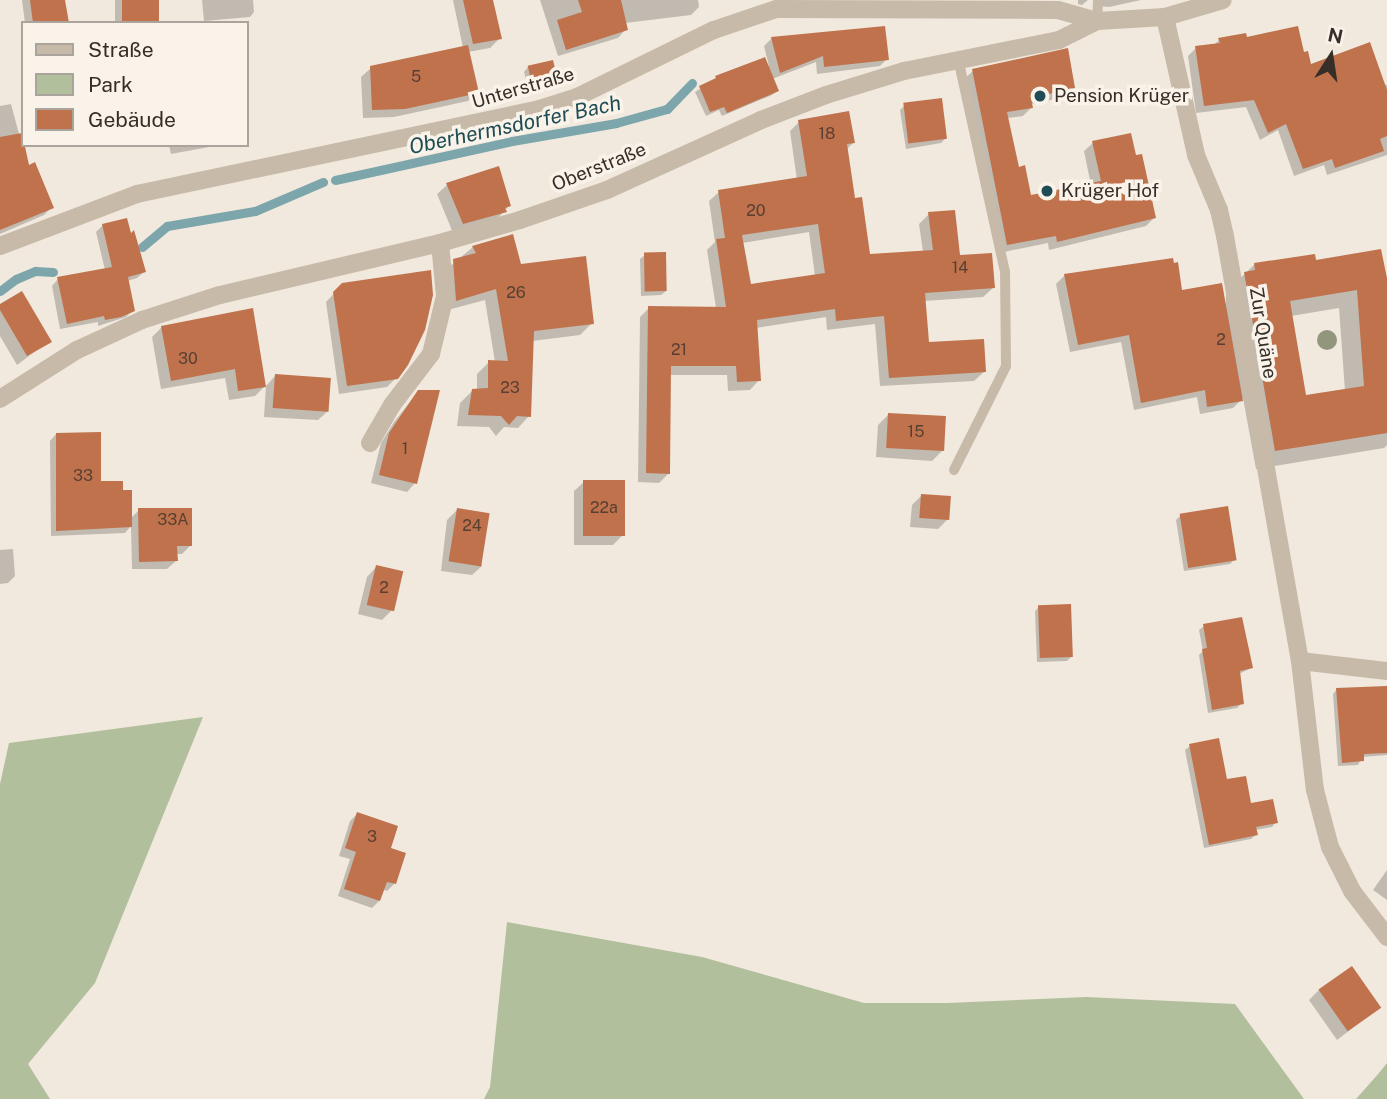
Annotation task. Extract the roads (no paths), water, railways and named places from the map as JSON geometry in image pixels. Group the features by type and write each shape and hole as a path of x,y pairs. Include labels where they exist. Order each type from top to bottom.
{"street":[{"name":"Oberstraße","path":"0,399 24,381 86,345 142,320 220,295 440,243 520,220 607,190 761,120 826,95 904,71 1059,40 1097,21 1166,17 1223,0"},
{"name":"Unterstraße","path":"0,246 137,194 536,110 577,97 714,30 776,9 1058,10 1097,21"},
{"name":"Zur Quäne","path":"1166,17 1196,155 1219,210 1300,661 1315,790 1330,847 1352,891 1387,937"},
{"path":"370,443 392,405 431,354 445,296 440,243"},
{"path":"1300,661 1387,671"}],"lane":[{"path":"1097,21 1098,0"},
{"path":"954,470 1006,366 1005,272 958,59"}],"waterway":[{"name":"Oberhermsdorfer Bach","path":"335,180 512,141 616,123 667,109 692,83"},
{"name":"Oberhermsdorfer Bach","path":"142,247 167,226 255,211 323,182"},
{"name":"Oberhermsdorfer Bach","path":"0,291 16,279 35,271 53,272"}],"place":[{"name":"Pension Krüger","path":"1040,96"},
{"name":"Krüger Hof","path":"1047,191"}]}
